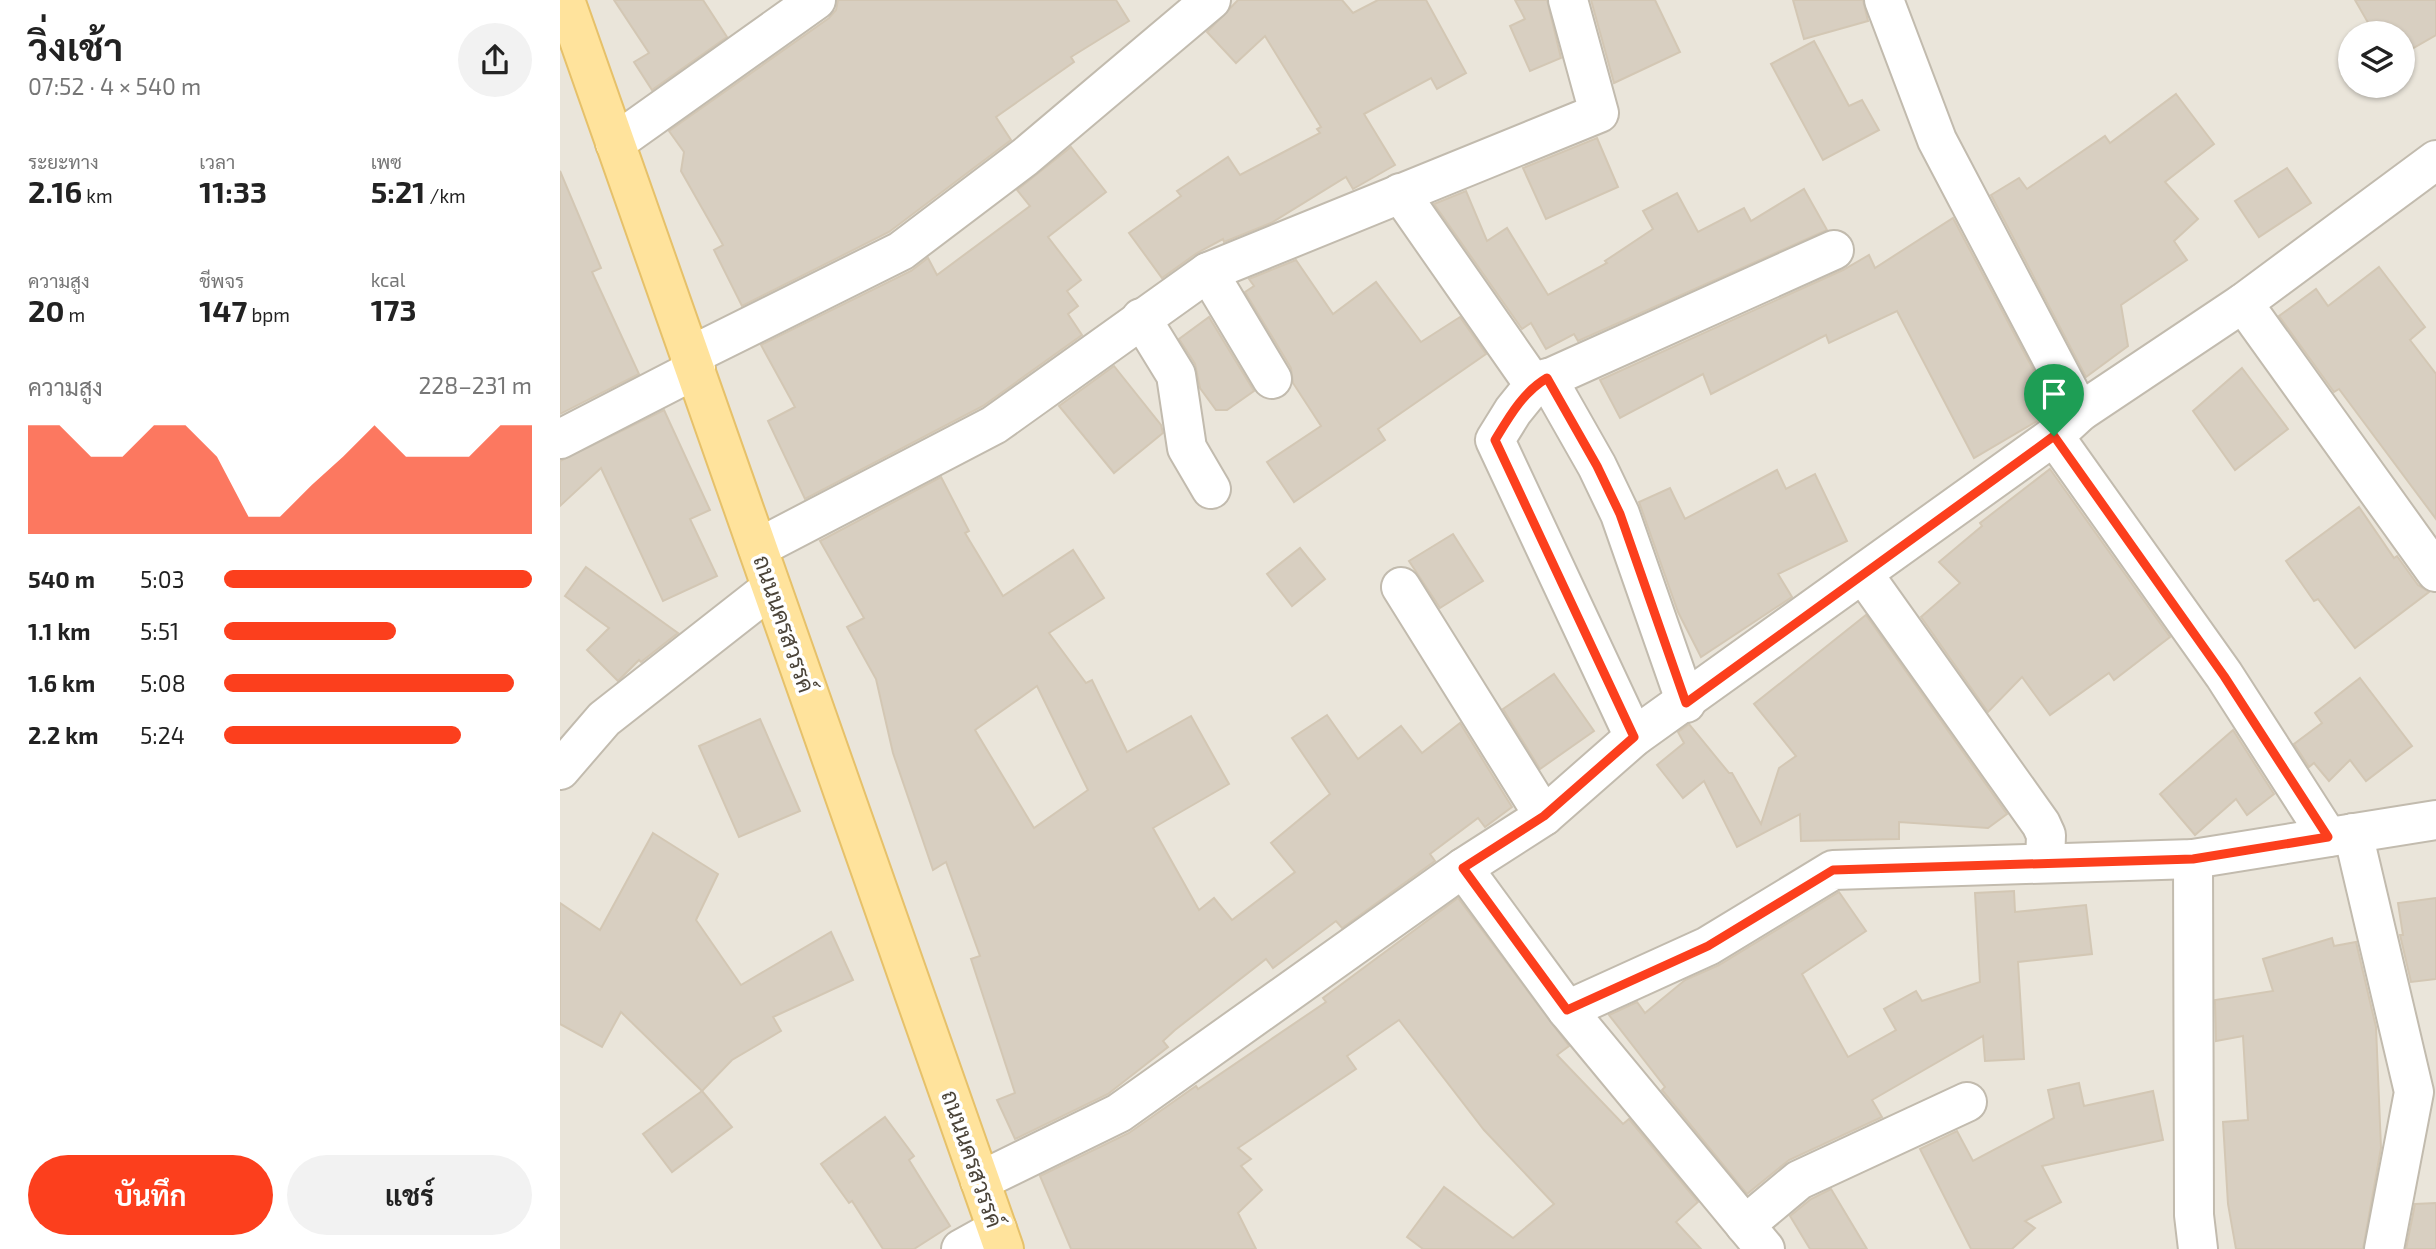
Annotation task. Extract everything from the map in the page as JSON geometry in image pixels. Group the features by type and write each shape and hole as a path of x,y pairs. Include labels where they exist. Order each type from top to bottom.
{"main road":[{"name":"ถนนนครสวรรค์","path":"565,0 1000,1239"}],"street":[{"path":"615,143 816,0"},
{"path":"560,439 693,363 901,251 1025,157 1210,0"},
{"path":"758,548 994,425 1208,272 1599,113 1568,0"},
{"path":"1884,0 1937,140 2067,424 2224,676 2340,835 2414,1092 2384,1249"},
{"path":"980,1181 1119,1113 1463,868 1544,816 1634,737 1686,703 1864,575 2067,424 2243,303 2436,160"},
{"path":"1400,193 1541,382 1592,457 1620,514 1686,703"},
{"path":"1634,737 1495,440 1513,411 1541,382 1834,250"},
{"path":"1208,272 1272,379"},
{"path":"2243,303 2436,572"},
{"path":"1141,318 1175,375 1187,448 1212,489"},
{"path":"1864,575 2041,824 2046,835 2045,863"},
{"path":"560,770 604,719 771,587"},
{"path":"1401,587 1544,816"},
{"path":"1567,1010 1708,946 1833,870 2193,859 2436,820"},
{"path":"2193,859 2194,1215 2198,1249"},
{"path":"1463,868 1567,1010 1755,1237 1800,1180 1967,1102"},
{"path":"961,1249 1000,1239"}],"shaded area":[{"path":"560,0 2436,0 2436,1249 560,1249"}],"building":[{"path":"614,0 703,0 727,37 652,90 634,62 649,53"},
{"path":"838,0 1116,0 1129,21 1071,57 1074,62 996,117 1011,140 889,232 742,306 714,250 723,245 681,171 684,152 669,131 829,18 836,10"},
{"path":"1238,0 1342,0 1353,13 1378,0 1426,0 1466,73 1437,89 1431,78 1364,114 1395,165 1353,189 1346,177 1271,223 1224,242 1223,239 1197,253 1162,278 1129,233 1181,196 1177,191 1228,157 1240,175 1320,133 1317,129 1321,127 1265,36 1236,63 1207,32"},
{"path":"1515,0 1547,0 1561,58 1530,71 1510,26 1525,19"},
{"path":"1591,0 1655,0 1680,52 1614,83"},
{"path":"1793,0 1863,0 1868,21 1804,39"},
{"path":"2355,0 2436,0 2436,35 2415,47 2415,21 2367,21"},
{"path":"1814,41 1849,106 1862,100 1879,130 1823,160 1771,64"},
{"path":"2176,94 2214,144 2165,182 2198,219 2174,241 2187,260 2121,305 2128,346 2086,377 1991,195 2019,178 2027,189 2105,136 2110,143"},
{"path":"1597,138 1618,187 1546,219 1523,168"},
{"path":"1071,147 1106,192 1048,237 1081,280 1067,291 1078,306 1068,314 1082,335 983,406 805,499 768,421 795,407 761,345 911,271 928,258 937,275 1030,206 1017,190"},
{"path":"2287,168 2311,203 2259,237 2235,201"},
{"path":"560,171 601,268 592,272 639,374 560,414"},
{"path":"1804,189 1827,230 1578,341 1574,334 1546,349 1531,323 1522,329 1434,204 1466,191 1487,241 1507,228 1548,295 1607,263 1605,261 1653,229 1643,211 1677,193 1698,232 1744,208 1751,221"},
{"path":"1953,218 2053,407 2039,420 1974,458 1897,311 1829,343 1826,335 1711,394 1703,374 1620,418 1600,380 1843,270 1869,255 1875,268"},
{"path":"1296,260 1333,314 1376,282 1421,342 1460,317 1486,354 1378,429 1385,440 1294,502 1267,462 1321,426 1293,383 1291,368 1245,292 1254,286 1249,279"},
{"path":"2379,267 2425,327 2410,340 2436,374 2436,519 2339,389 2334,392 2279,316 2316,289 2328,306"},
{"path":"1209,317 1254,391 1227,410 1216,410 1200,388 1195,364 1179,339"},
{"path":"1114,366 1161,425 1163,433 1114,473 1059,406"},
{"path":"2242,368 2288,429 2235,470 2193,411"},
{"path":"664,410 710,510 690,519 717,576 663,601 601,468 560,506 560,461"},
{"path":"2050,469 2170,637 2114,680 2109,673 2050,715 2022,677 1988,712 1921,617 1960,583 1939,562 1982,526 1980,523"},
{"path":"1777,470 1786,489 1815,474 1847,541 1778,574 1792,597 1701,657 1678,612 1639,502 1670,488 1685,519"},
{"path":"941,477 969,531 965,533 1003,596 1073,550 1104,598 1049,633 1086,683 1092,680 1127,752 1191,716 1229,784 1153,828 1199,910 1214,898 1232,920 1295,872 1271,843 1330,794 1292,738 1327,715 1358,759 1401,726 1422,753 1460,723 1512,807 1485,827 1478,818 1430,854 1435,861 1342,928 1336,921 1273,968 1266,959 1175,1030 1163,1041 1168,1047 1108,1094 1015,1139 997,1100 1015,1093 971,959 980,956 946,862 933,870 893,753 876,679 847,627 864,618 820,541","holes":["1037,686 1088,790 1034,828 975,730"]},
{"path":"2359,507 2394,558 2397,556 2418,585 2429,592 2355,648 2318,599 2314,601 2286,561"},
{"path":"1453,534 1483,581 1440,608 1409,561"},
{"path":"1300,548 1325,579 1292,606 1267,574"},
{"path":"586,567 678,633 641,662 639,660 618,681 587,650 609,628 565,596"},
{"path":"1866,615 2007,814 1988,828 1899,822 1899,839 1801,841 1800,814 1737,847 1704,781 1683,798 1657,765 1684,743 1678,732 1689,724 1729,773 1732,773 1761,824 1779,768 1796,756 1754,704"},
{"path":"1554,674 1594,731 1540,769 1503,709"},
{"path":"2360,678 2412,746 2366,781 2350,760 2329,781 2314,763 2309,767 2294,744 2322,723 2315,713"},
{"path":"760,719 800,811 739,837 699,746"},
{"path":"2233,730 2274,794 2247,815 2236,799 2195,835 2160,794"},
{"path":"653,833 718,874 696,920 741,985 831,932 853,980 773,1017 781,1031 732,1060 702,1091 621,1012 602,1047 560,1024 560,903 600,930"},
{"path":"2014,891 2015,912 2086,905 2092,954 2018,962 2024,1059 1985,1061 1983,1036 1872,1100 1882,1117 1789,1160 1747,1194 1662,1090 1665,1087 1609,1015 1637,1002 1645,1013 1685,980 1719,965 1839,892 1866,931 1802,974 1848,1057 1896,1030 1884,1009 1916,991 1922,1001 1980,982 1975,893"},
{"path":"1458,898 1569,1046 1557,1055 1623,1124 1629,1119 1698,1202 1676,1222 1701,1249 1423,1249 1407,1237 1444,1187 1513,1238 1554,1204 1484,1130 1399,1020 1347,1056 1356,1069 1238,1148 1251,1159 1241,1166 1262,1190 1238,1213 1256,1249 1071,1249 1040,1176 1129,1133 1196,1086 1198,1089 1326,1002 1323,998"},
{"path":"2436,898 2436,979 2411,982 2400,935 2403,935 2398,903"},
{"path":"2332,938 2334,946 2356,942 2376,1027 2381,1148 2363,1249 2236,1249 2228,1204 2223,1122 2248,1120 2243,1036 2216,1041 2215,1000 2273,991 2263,959"},
{"path":"2079,1083 2084,1106 2153,1091 2163,1140 2042,1166 2061,1202 2025,1221 2035,1228 2012,1249 1971,1249 1920,1149 1957,1131 1973,1161 2054,1118 2048,1090"},
{"path":"702,1091 732,1127 672,1172 643,1134"},
{"path":"885,1117 914,1156 909,1160 950,1226 914,1249 883,1249 852,1201 849,1203 821,1164"},
{"path":"1831,1189 1867,1249 1810,1249 1790,1216 1811,1199"},
{"path":"2436,1203 2436,1249 2406,1249 2415,1204"}],"route":[{"path":"1547,378 1597,466 1620,514 1686,703 2054,436 2224,676 2328,837 2193,859 1833,870 1708,946 1567,1010 1463,868 1544,816 1634,737 1495,440 1534,385 1547,378"}]}
